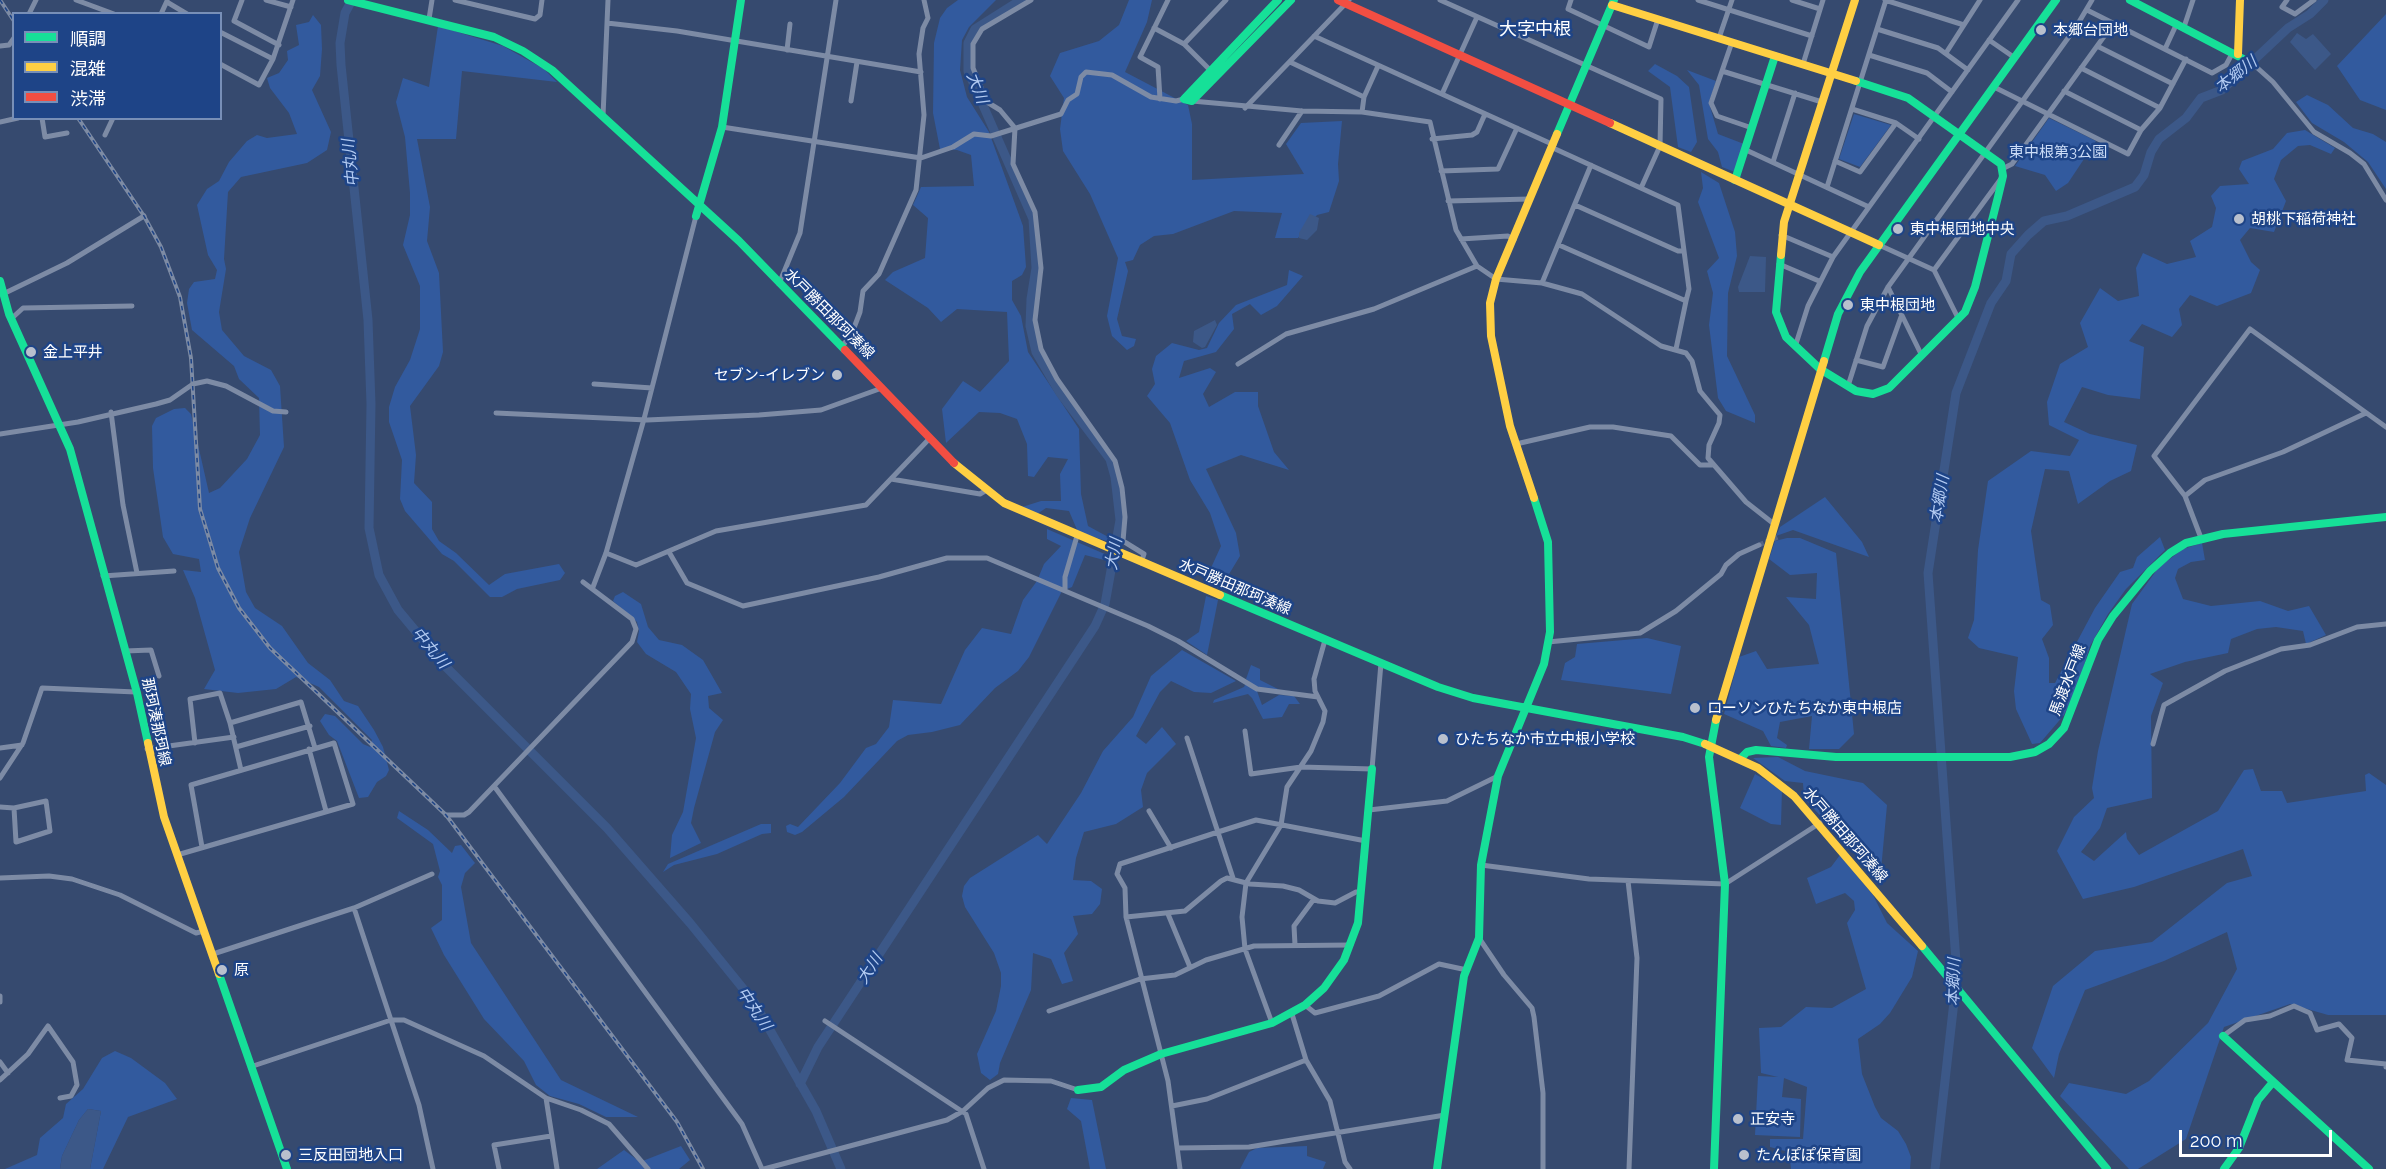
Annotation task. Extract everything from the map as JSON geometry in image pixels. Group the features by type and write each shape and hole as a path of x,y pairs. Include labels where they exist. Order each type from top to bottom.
{"street":[{"path":"76,0 109,12"},
{"path":"242,0 234,21 279,45"},
{"path":"266,0 291,7"},
{"path":"222,65 260,85 279,45 293,0"},
{"name":"水戸勝田那珂湊線","path":"348,0 494,37 524,51 564,79 700,205 985,491 1015,509 1325,640 1473,698 1683,737 1709,744 1741,758 1790,792 1820,823 2107,1169"},
{"path":"429,19 432,0"},
{"path":"455,0 535,19 540,15 542,0"},
{"path":"603,116 608,0"},
{"path":"593,587 606,553 644,419 696,216 722,128 741,0"},
{"path":"779,284 800,233 836,0"},
{"path":"840,344 844,344 852,333 860,312 863,291 879,274 913,198 921,158 924,115 920,54 923,28 928,18 924,0"},
{"path":"1031,0 982,29 972,53 973,68 987,102 1000,110 1014,128 1013,164 1031,199 1040,246 1041,268 1035,304 1037,336 1057,380 1115,461 1122,488 1125,517 1122,538 1123,541 1144,554 1141,563"},
{"path":"1160,99 1158,67 1140,57 1168,0"},
{"path":"1184,44 1226,0"},
{"path":"1214,74 1278,0"},
{"path":"1188,100 1291,0"},
{"path":"1440,0 1661,99 1660,146 1641,188"},
{"path":"1571,0 1568,9 1649,47 1658,19"},
{"path":"1701,0 1812,36"},
{"path":"1719,38 1732,0"},
{"path":"1792,0 1820,9"},
{"path":"1803,64 1823,0"},
{"path":"1855,0 1781,235 1776,312 1781,330 1820,369 1848,386 1865,393 1881,392 1897,381 1959,320 1975,287 2003,172"},
{"path":"1827,187 1886,0 1964,25"},
{"path":"1946,53 1979,0"},
{"path":"1795,346 1820,281 1833,257 2018,0"},
{"path":"1714,1169 1725,884 1709,744 1820,369 1844,302 1880,245 2056,0"},
{"path":"1848,386 1867,326 1888,287 2092,0"},
{"path":"2130,0 2251,62 2273,82 2314,132 2360,159 2386,200"},
{"path":"2165,49 2193,0"},
{"path":"2087,10 2212,73 2226,65 2235,53 2240,0"},
{"path":"2287,0 2282,7 2295,14 2314,0"},
{"path":"167,1 184,12"},
{"path":"1245,108 1345,1 1570,106 1934,270 1959,320"},
{"path":"1437,1169 1467,970 1479,938 1481,865 1498,776 1544,664 1548,642 1548,542 1510,426 1489,321 1490,303 1496,279 1613,2 1658,19 1908,98 1986,152 2003,172"},
{"path":"1442,94 1477,17"},
{"path":"607,23 735,40 921,72"},
{"path":"787,50 790,24"},
{"path":"1934,270 2003,172 2012,164 2113,24"},
{"path":"1155,28 1184,44 1214,74"},
{"path":"1877,29 1938,48 1968,70"},
{"path":"222,33 273,59"},
{"path":"1314,36 1517,128 1678,205 1689,289 1676,349"},
{"path":"1989,40 2015,58"},
{"path":"1732,42 1711,103 1717,116 1752,128"},
{"path":"2097,46 2173,84"},
{"path":"1869,55 1927,73 1952,92"},
{"path":"1736,180 1775,56"},
{"path":"1994,87 2128,154 2141,130 2160,108 2186,59"},
{"path":"851,101 857,62"},
{"path":"1290,62 1364,96"},
{"path":"1362,112 1364,96 1378,66"},
{"path":"2081,68 2160,108"},
{"path":"1722,71 1822,102"},
{"path":"722,128 814,140 921,158 953,147 974,134 995,134 1063,112 1068,100 1077,94 1081,77 1086,72 1112,75 1146,95 1160,99 1188,100 1245,108 1362,112 1430,122 1432,139 1448,201 1461,239 1477,266 1496,279 1542,283 1582,294 1661,346 1676,349 1690,356 1700,392 1720,415 1708,450 1712,465 1746,502 1774,524"},
{"path":"2064,91 2141,130"},
{"path":"1773,162 1794,93"},
{"path":"1852,109 1896,123 1919,139"},
{"path":"1279,144 1302,111"},
{"path":"1432,139 1472,135 1477,132 1485,114"},
{"path":"42,120 45,137 67,133"},
{"path":"105,135 112,120"},
{"path":"1835,161 1860,172 1896,123"},
{"path":"1441,171 1498,169 1517,128"},
{"path":"1746,150 1869,207"},
{"path":"1542,283 1592,165"},
{"path":"1448,201 1531,199"},
{"path":"1575,206 1678,251 1684,251"},
{"path":"1,288 67,263 144,216"},
{"path":"1781,235 1833,257"},
{"path":"1461,239 1508,236 1514,240"},
{"path":"1559,245 1686,301"},
{"path":"1779,264 1820,281"},
{"path":"1238,364 1286,334 1374,309 1477,266"},
{"path":"1888,287 1922,356"},
{"name":"那珂湊那珂線","path":"1,288 2,306 11,319 61,424 78,477 125,651 147,749 177,855 253,1066 287,1169"},
{"path":"11,319 23,308 132,306"},
{"path":"1856,360 1883,367 1901,317"},
{"path":"2201,538 2185,496 2154,456 2250,329 2386,427"},
{"path":"0,434 61,424 170,400 193,384 207,381 226,386 273,411 286,412"},
{"path":"594,384 652,388"},
{"path":"496,412 672,420 821,410 882,388"},
{"path":"111,412 123,505 137,573"},
{"path":"2185,496 2205,480 2283,452 2366,413"},
{"path":"1516,444 1590,427 1613,427 1671,436 1700,465 1712,465"},
{"path":"606,553 636,565 716,531 866,505 930,438"},
{"path":"891,479 980,494 985,491"},
{"name":"馬渡水戸線","path":"1741,758 1747,752 1756,750 1815,757 2018,756 2035,752 2049,744 2067,721 2098,640 2113,616 2150,571 2170,553 2201,538 2386,517"},
{"path":"1065,590 1065,577 1077,536"},
{"path":"1548,642 1640,633 1676,611 1721,574 1726,565 1739,554 1759,545"},
{"path":"669,552 687,583 744,606 879,577 947,558 974,556 1012,566 1178,641 1257,690 1318,697"},
{"path":"104,576 174,570"},
{"path":"446,815 464,815 469,812 632,642 636,629 632,619 593,587 583,582"},
{"path":"2153,744 2164,705 2225,671 2281,649 2310,645 2357,627 2386,624"},
{"path":"1272,1023 1245,949 1242,917 1246,883 1281,825 1284,794 1317,739 1325,717 1314,679 1325,640"},
{"path":"125,651 151,650 159,676"},
{"path":"494,786 742,1124 763,1169 947,1120 963,1111 988,1088 1004,1080 1051,1081 1078,1090 1101,1087 1124,1070 1161,1054 1272,1023 1305,1005 1333,977 1351,945 1358,923 1381,663"},
{"path":"0,778 22,745 42,688 136,692"},
{"path":"195,743 190,699 220,693 234,736 241,770"},
{"path":"230,723 301,702 310,726 312,748 326,811"},
{"path":"236,747 310,726"},
{"path":"1245,731 1251,774 1301,767 1372,769"},
{"path":"147,749 234,736"},
{"path":"1187,738 1233,878"},
{"path":"177,855 353,804 334,743 191,785 202,847"},
{"path":"0,748 22,745"},
{"path":"1369,810 1447,801 1498,776"},
{"path":"0,807 14,808 46,801 50,831 16,842 14,808"},
{"path":"1149,811 1171,848"},
{"path":"1180,1169 1172,1106 1161,1054 1140,980 1126,917 1125,888 1118,874 1120,864 1256,820 1366,841"},
{"path":"1481,865 1589,879 1725,884 1820,823"},
{"path":"213,954 354,908 432,874"},
{"path":"0,878 49,876 72,879 120,895 196,933 204,931"},
{"path":"1126,917 1168,914 1192,907 1221,880 1233,878 1246,883 1283,886 1314,899 1335,903 1356,892 1361,892"},
{"path":"1628,881 1637,958 1629,1169"},
{"path":"1295,945 1294,926 1314,899"},
{"path":"354,908 419,1105 433,1169"},
{"path":"1168,914 1190,967"},
{"path":"1479,938 1504,975 1532,1008 1543,1093 1543,1169"},
{"path":"1049,1011 1140,980 1175,975 1190,967 1245,949 1295,945 1351,945"},
{"path":"1305,1005 1315,1013 1379,996 1439,964 1467,970"},
{"path":"0,996 0,1002"},
{"path":"2363,1167 2223,1036 2245,1020 2270,1016 2294,1006 2310,1013 2317,1030 2339,1024 2352,1038 2347,1060 2386,1064 2386,1067"},
{"path":"1292,1014 1306,1060 1330,1101 1345,1162 1350,1169"},
{"path":"253,1066 392,1020 404,1020 484,1056 546,1098 581,1110 609,1124 648,1169"},
{"path":"825,1021 963,1111 984,1169"},
{"path":"0,1080 28,1054 48,1026 73,1062 77,1085 71,1096 60,1098"},
{"path":"1172,1106 1207,1100 1306,1060"},
{"path":"0,1062 9,1073"},
{"path":"2224,1169 2239,1149 2258,1100 2273,1082"},
{"path":"546,1098 557,1169"},
{"path":"1178,1148 1249,1147 1445,1115"},
{"path":"499,1169 494,1145 551,1136"}],"green space":[{"path":"958,0 996,0 969,27 962,40 960,70 967,97 989,132 1023,226 1026,267 1022,275 1012,281 1012,300 1021,316 1028,352 1079,429 1081,494 1088,526 1112,539 1110,542 1078,532 1069,511 1046,508 1037,514 1022,507 1041,501 1061,501 1060,474 1068,459 1048,457 1034,477 1028,476 1027,444 1017,419 1000,413 979,412 946,443 942,409 963,381 980,392 1009,361 1007,312 957,309 941,322 928,308 885,280 893,272 925,258 928,218 913,205 921,187 974,186 971,155 957,150 940,149 933,113 934,43 940,18 947,8"},
{"path":"1129,0 1152,0 1147,22 1125,72 1188,105 1192,124 1192,180 1304,174 1286,144 1301,123 1342,121 1338,164 1339,181 1329,212 1317,215 1298,238 1275,238 1282,213 1234,211 1173,234 1154,236 1140,245 1133,260 1125,262 1128,271 1117,319 1122,336 1136,339 1134,346 1127,350 1112,336 1107,316 1118,258 1090,194 1063,151 1060,129 1064,98 1050,76 1060,53 1099,41 1119,25"},
{"path":"2386,14 2386,110 2360,100 2337,66"},
{"path":"313,15 321,25 322,49 320,76 312,90 331,132 327,150 307,163 241,177 228,192 224,259 226,269 219,312 222,330 244,356 271,370 280,386 284,447 250,518 239,552 246,592 255,608 282,626 308,663 330,680 344,701 358,706 374,730 383,747 389,770 386,776 377,782 368,797 359,798 337,741 329,735 320,721 325,714 335,716 363,744 370,747 372,740 319,687 296,677 276,689 238,693 204,689 215,670 195,598 183,570 201,572 199,559 173,554 163,537 153,468 152,426 156,418 174,409 185,408 191,414 209,493 220,488 247,459 260,435 259,398 239,379 234,366 192,330 187,303 189,289 194,282 215,279 217,270 208,255 197,205 207,189 219,181 229,162 247,141 257,135 267,138 297,134 289,113 270,88 267,78 279,73 288,60 287,51 299,45 296,25 309,22"},
{"path":"438,26 503,46 544,69 557,82 462,71 456,139 417,139 430,207 427,241 439,273 443,352 439,366 410,406 416,455 414,483 432,502 432,529 439,541 456,553 489,585 505,574 559,564 565,573 560,580 517,589 502,597 490,597 454,561 442,554 405,511 400,499 402,460 389,422 389,407 395,387 410,360 420,329 420,286 403,245 410,215 410,193 405,137 396,102 403,78 429,87"},
{"path":"1655,64 1677,76 1689,87 1697,142 1691,152 1678,147 1670,87 1648,71"},
{"path":"1687,70 1716,81 1709,103 1718,134 1744,144 1735,172 1722,167 1718,152 1708,139 1699,85"},
{"path":"2307,95 2328,105 2353,128 2373,134 2386,142 2386,189 2368,162 2344,142 2312,123 2296,102"},
{"path":"1854,114 1891,125 1860,167 1839,159"},
{"name":"東中根第3公園","path":"2049,118 2096,141 2068,183 2056,191 2045,175 2015,166"},
{"path":"2305,130 2335,148 2331,154 2310,145 2298,146 2281,160 2274,179 2286,201 2274,232 2250,228 2240,240 2251,262 2260,270 2251,293 2217,306 2190,295 2179,309 2182,325 2172,337 2142,324 2129,341 2144,347 2140,399 2108,395 2082,387 2064,422 2090,434 2137,445 2131,471 2110,481 2078,504 2069,471 2045,469 2031,531 2041,600 2050,605 2053,625 2042,639 2049,658 2049,683 2055,683 2095,608 2120,572 2133,568 2137,557 2160,537 2165,550 2126,589 2108,614 2090,646 2077,689 2064,715 2040,743 2032,744 2016,709 2014,691 2018,657 1979,648 1968,638 1974,620 1978,550 1988,481 2031,451 2070,456 2079,440 2049,425 2047,402 2060,364 2088,347 2080,323 2100,288 2118,301 2139,296 2136,268 2143,253 2167,264 2196,257 2190,241 2212,227 2216,208 2211,196 2220,186 2249,184 2239,169 2242,161 2273,149 2287,133"},
{"path":"1701,172 1719,183 1735,232 1737,256 1728,293 1727,356 1755,415 1755,423 1726,411 1718,398 1709,325 1713,293 1707,271 1719,258 1698,202 1703,188"},
{"path":"1289,270 1303,276 1277,306 1261,315 1250,304 1232,314 1234,329 1216,352 1184,361 1179,378 1210,368 1216,372 1203,394 1209,407 1235,392 1258,392 1258,406 1274,452 1289,470 1241,455 1206,469 1236,533 1240,556 1220,589 1209,583 1210,570 1221,546 1210,513 1190,480 1170,423 1147,396 1155,384 1152,369 1156,356 1172,343 1199,350 1207,348 1219,323 1236,305 1287,285"},
{"path":"1825,497 1862,542 1869,557 1793,530 1776,536 1780,527"},
{"path":"1047,529 1107,555 1108,561 1085,555 1072,587 1062,591 1029,657 1018,671 995,688 960,725 908,735 897,741 844,797 802,832 795,835 787,832 786,826 790,824 798,827 840,783 866,748 876,744 889,727 893,700 941,704 965,650 982,628 1011,634 1023,600 1037,581 1044,564 1061,546 1047,539"},
{"path":"1800,538 1836,553 1854,734 1839,749 1809,749 1812,716 1780,722 1777,738 1787,745 1786,748 1771,746 1763,731 1724,714 1739,657 1756,651 1767,669 1819,664 1809,625 1786,597 1816,599 1817,573 1790,575 1769,559 1775,541"},
{"path":"2202,543 2205,560 2191,562 2178,569 2175,578 2183,599 2211,606 2260,601 2288,611 2309,606 2326,635 2306,644 2303,631 2276,627 2257,629 2231,639 2228,653 2185,662 2150,674 2163,683 2151,716 2152,798 2107,808 2100,828 2081,852 2094,861 2126,832 2127,839 2139,855 2218,811 2244,770 2253,769 2261,791 2282,791 2287,803 2366,791 2365,775 2369,773 2386,785 2386,1015 2328,1015 2290,1004 2224,1027 2186,1139 2138,1169 2129,1169 2060,1096 2069,1083 2126,1094 2149,1081 2208,1023 2237,969 2227,932 2164,961 2085,990 2059,1054 2054,1078 2032,1048 2053,986 2095,951 2152,942 2227,883 2252,876 2243,849 2134,887 2083,899 2057,851 2074,817 2094,798 2092,788 2098,751 2132,604 2159,567 2183,549"},
{"path":"623,592 641,604 648,627 659,640 682,645 703,660 722,693 708,696 709,708 723,720 715,732 691,823 701,843 670,858 672,835 683,812 696,738 690,709 691,694 676,672 646,654 637,642 639,631 637,622 613,601 615,596"},
{"path":"1206,596 1218,600 1207,655 1186,641 1199,632"},
{"path":"1647,638 1681,646 1671,694 1561,680 1565,663 1575,657 1577,644"},
{"path":"1182,650 1236,681 1211,693 1194,692 1171,681 1160,692 1136,736 1146,744 1162,727 1176,744 1147,773 1141,790 1143,807 1116,824 1084,832 1076,858 1073,880 1091,881 1102,889 1100,904 1092,914 1073,916 1078,934 1064,953 1073,981 1062,984 1051,959 1033,953 1031,990 1000,1063 998,1074 990,1080 981,1073 977,1054 996,1011 1001,973 994,953 965,907 962,896 964,886 970,878 1038,835 1047,844 1081,793 1103,751 1133,717 1151,676"},
{"path":"1251,665 1260,669 1260,680 1280,690 1258,689 1246,679"},
{"path":"1246,683 1257,691 1262,705 1279,695 1294,696 1300,704 1289,704 1282,717 1263,719 1248,694 1213,703 1214,700 1244,687"},
{"path":"1778,757 1805,771 1863,783 1887,805 1880,881 1804,798 1803,783 1785,781 1753,758"},
{"path":"1755,774 1782,789 1781,825 1771,824 1740,808"},
{"path":"399,811 428,830 452,853 455,846 461,845 475,863 465,873 461,887 471,943 561,1080 638,1117 606,1117 579,1104 550,1096 536,1085 524,1061 484,1019 444,955 431,928 442,920 442,885 438,877 440,871 433,844 397,818"},
{"path":"761,824 771,824 771,833 762,834 717,854 674,865 663,872 668,864"},
{"path":"1840,855 1873,895 1887,923 1918,951 1912,977 1890,1013 1880,1024 1858,1039 1862,1074 1875,1107 1881,1118 1898,1131 1906,1144 1911,1157 1910,1169 1791,1169 1789,1152 1770,1147 1770,1139 1803,1139 1807,1087 1784,1078 1782,1097 1801,1099 1800,1137 1755,1135 1758,1076 1778,1077 1761,1073 1759,1028 1781,1027 1806,1007 1832,1008 1866,989 1847,923 1855,910 1854,901 1845,893 1816,904 1807,878 1831,867"},
{"path":"115,1051 131,1058 165,1083 177,1099 128,1117 103,1169 90,1169 101,1111 88,1109 79,1120 62,1156 60,1169 5,1169 37,1155 40,1138 63,1118 66,1104 83,1089 102,1058"},
{"path":"1071,1098 1092,1100 1106,1169 1090,1169 1081,1121 1067,1109"},
{"path":"681,1146 690,1160 679,1169 597,1169 624,1150 640,1162"},
{"path":"1307,1146 1307,1156 1326,1162 1323,1169 1240,1169 1249,1152 1257,1148"}],"shaded area":[{"path":"2297,33 2306,39 2313,34 2331,54 2315,70 2290,42"},
{"path":"1310,214 1319,218 1317,230 1307,240 1299,238 1299,233"},
{"path":"1750,256 1766,257 1765,292 1739,292 1738,287"},
{"path":"1215,320 1217,325 1205,347 1202,348 1193,342 1194,331"},
{"path":"88,1109 101,1111 90,1169 60,1169 62,1156 79,1120"}],"waterway":[{"name":"中丸川","path":"352,0 345,13 340,43 341,65 368,320 371,404 369,528 379,575 398,610 443,664 607,828 690,923 754,1002 816,1111 841,1169"},
{"name":"大川","path":"800,1084 818,1047 1095,626 1105,604 1120,520 1115,477 1110,459 1060,393 1036,352 1030,326 1036,268 1033,219 968,71 968,43 975,29 1021,0"},
{"name":"本郷川","path":"1935,1169 1957,975 1928,573 1956,393 1991,303 2006,281 2011,254 2028,235 2044,221 2067,216 2135,187 2144,175 2151,152 2159,139 2186,118 2201,98 2222,90 2288,28 2310,14 2324,0"}],"tunnel":[{"path":"1759,545 1778,537"}],"railway":[{"path":"0,0 12,18"},
{"path":"79,120 144,216 161,247 180,297 191,358 200,509 218,568 239,608 270,648 446,815 677,1122 703,1169"}],"traffic: fast":[{"path":"348,0 494,37 523,51 552,70 739,241 845,350"},
{"path":"696,216 722,127 741,0"},
{"path":"1278,0 1184,99 1192,101 1291,0"},
{"path":"1557,134 1614,0"},
{"path":"1824,361 1838,314 1860,272 2056,0"},
{"path":"2130,0 2253,64"},
{"path":"1735,180 1775,56"},
{"path":"1781,255 1776,312 1786,337 1820,369 1856,391 1873,394 1889,388 1965,312 1975,287 1998,197 2003,176 2001,164 1908,98 1856,81"},
{"path":"0,281 9,314 70,449 137,693 148,743"},
{"path":"1437,1169 1464,976 1479,938 1481,865 1498,776 1544,664 1550,632 1548,542 1534,498"},
{"path":"1741,758 1747,752 1756,750 1836,757 2010,757 2035,752 2049,744 2064,728 2098,640 2113,616 2150,571 2170,553 2186,543 2223,534 2386,517"},
{"path":"1220,595 1438,687 1473,698 1683,737 1705,744"},
{"path":"1714,1169 1725,884 1709,757 1716,720"},
{"path":"1078,1090 1101,1087 1124,1070 1161,1054 1272,1023 1305,1005 1324,988 1344,960 1358,923 1372,769"},
{"path":"1922,946 2107,1169"},
{"path":"219,974 287,1169"},
{"path":"2223,1036 2369,1169"},
{"path":"2224,1169 2239,1148 2258,1100 2273,1082"}],"traffic: slow":[{"path":"1781,255 1784,222 1855,0"},
{"path":"2238,54 2240,0"},
{"path":"1612,5 1856,81"},
{"path":"1610,123 1879,245"},
{"path":"1534,498 1510,426 1491,336 1490,303 1496,279 1557,134"},
{"path":"1716,720 1824,361"},
{"path":"954,463 1004,503 1220,595"},
{"path":"148,743 164,817 219,974"},
{"path":"1705,744 1758,768 1794,796 1922,946"}],"traffic: jam":[{"path":"1338,0 1610,123"},
{"path":"845,350 954,463"}],"place":[{"name":"本郷台団地","path":"2041,30"},
{"name":"胡桃下稲荷神社","path":"2239,219"},
{"name":"東中根団地中央","path":"1898,229"},
{"name":"東中根団地","path":"1848,305"},
{"name":"金上平井","path":"31,352"},
{"name":"セブン-イレブン","path":"837,375"},
{"name":"ローソンひたちなか東中根店","path":"1695,708"},
{"name":"ひたちなか市立中根小学校","path":"1443,739"},
{"name":"原","path":"222,970"},
{"name":"正安寺","path":"1738,1119"},
{"name":"三反田団地入口","path":"286,1155"},
{"name":"たんぽぽ保育園","path":"1744,1155"}],"district":[{"name":"大字中根","path":"1535,30"}]}
